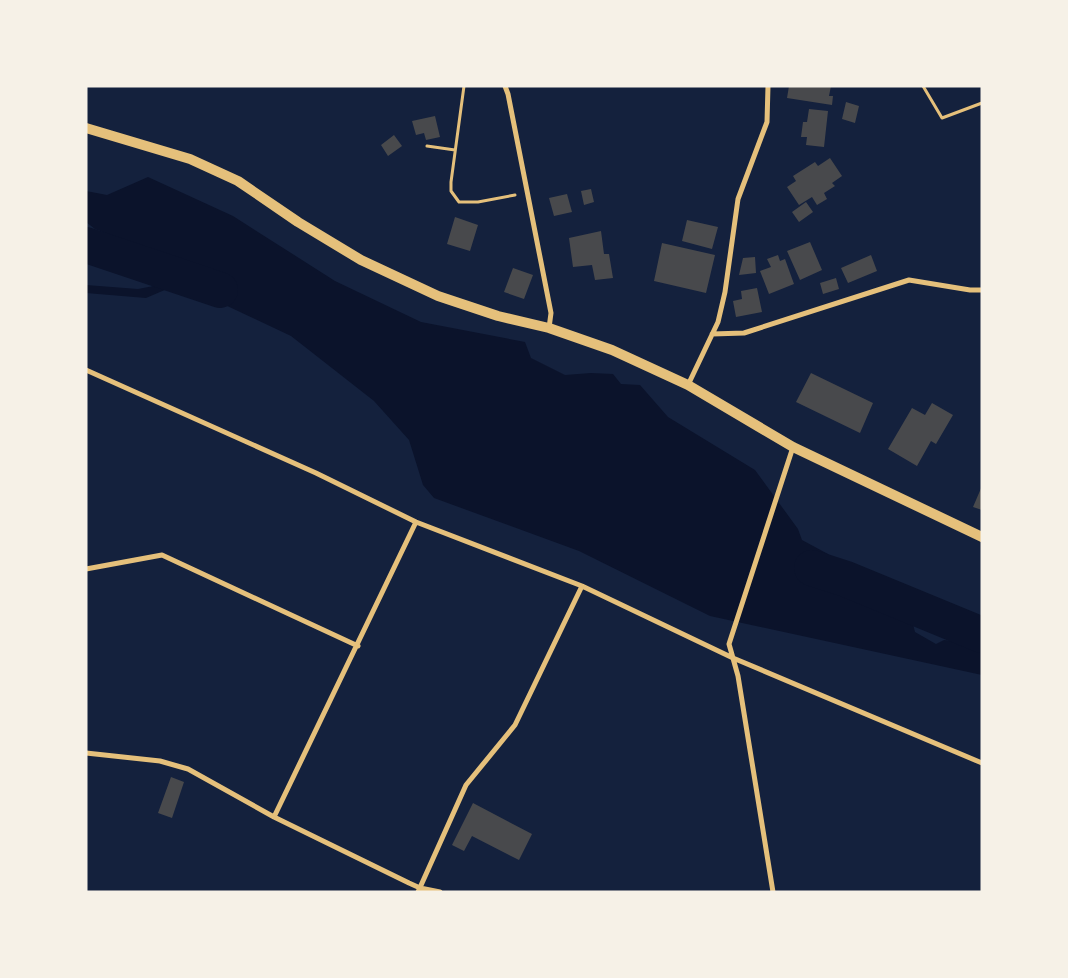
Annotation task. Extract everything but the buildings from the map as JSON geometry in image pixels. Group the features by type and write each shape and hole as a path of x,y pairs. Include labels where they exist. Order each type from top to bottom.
{"main road":[{"path":"86,128 190,159 238,181 298,222 361,260 438,296 498,316 550,328 612,350 688,385 793,447 982,537"}],"street":[{"path":"505,86 551,313 550,328"},
{"path":"688,385 718,322 725,292 738,199 767,122 768,86"},
{"path":"712,334 744,333 909,280 970,290 982,290"},
{"path":"86,370 316,473 416,522 582,586 733,658 982,763"},
{"path":"774,892 738,676 729,644 793,447"},
{"path":"274,817 358,646 416,522"},
{"path":"86,568 162,555 358,646"},
{"path":"419,890 466,785 515,725 582,586"},
{"path":"86,752 160,760 188,770 274,817 419,890 440,892"}],"path":[{"path":"464,86 451,191 459,202 478,202 528,193"},
{"path":"923,86 942,118 982,103"},
{"path":"427,146 455,150"}],"water":[{"path":"148,177 233,216 335,281 421,322 525,342 531,358 565,375 613,374 621,384 640,385 668,417 755,470 798,529 802,540 828,554 851,575 876,605 884,605 913,624 915,632 936,644 944,640 982,644 982,675 710,616 579,551 434,498 423,485 409,440 374,401 291,336 206,296 167,289 146,298 86,293 86,285 138,289 169,283 174,266 147,249 95,229 86,222 86,191 107,195"}],"waterway":[{"path":"86,245 220,290"},
{"path":"812,568 846,579 982,635"}]}
